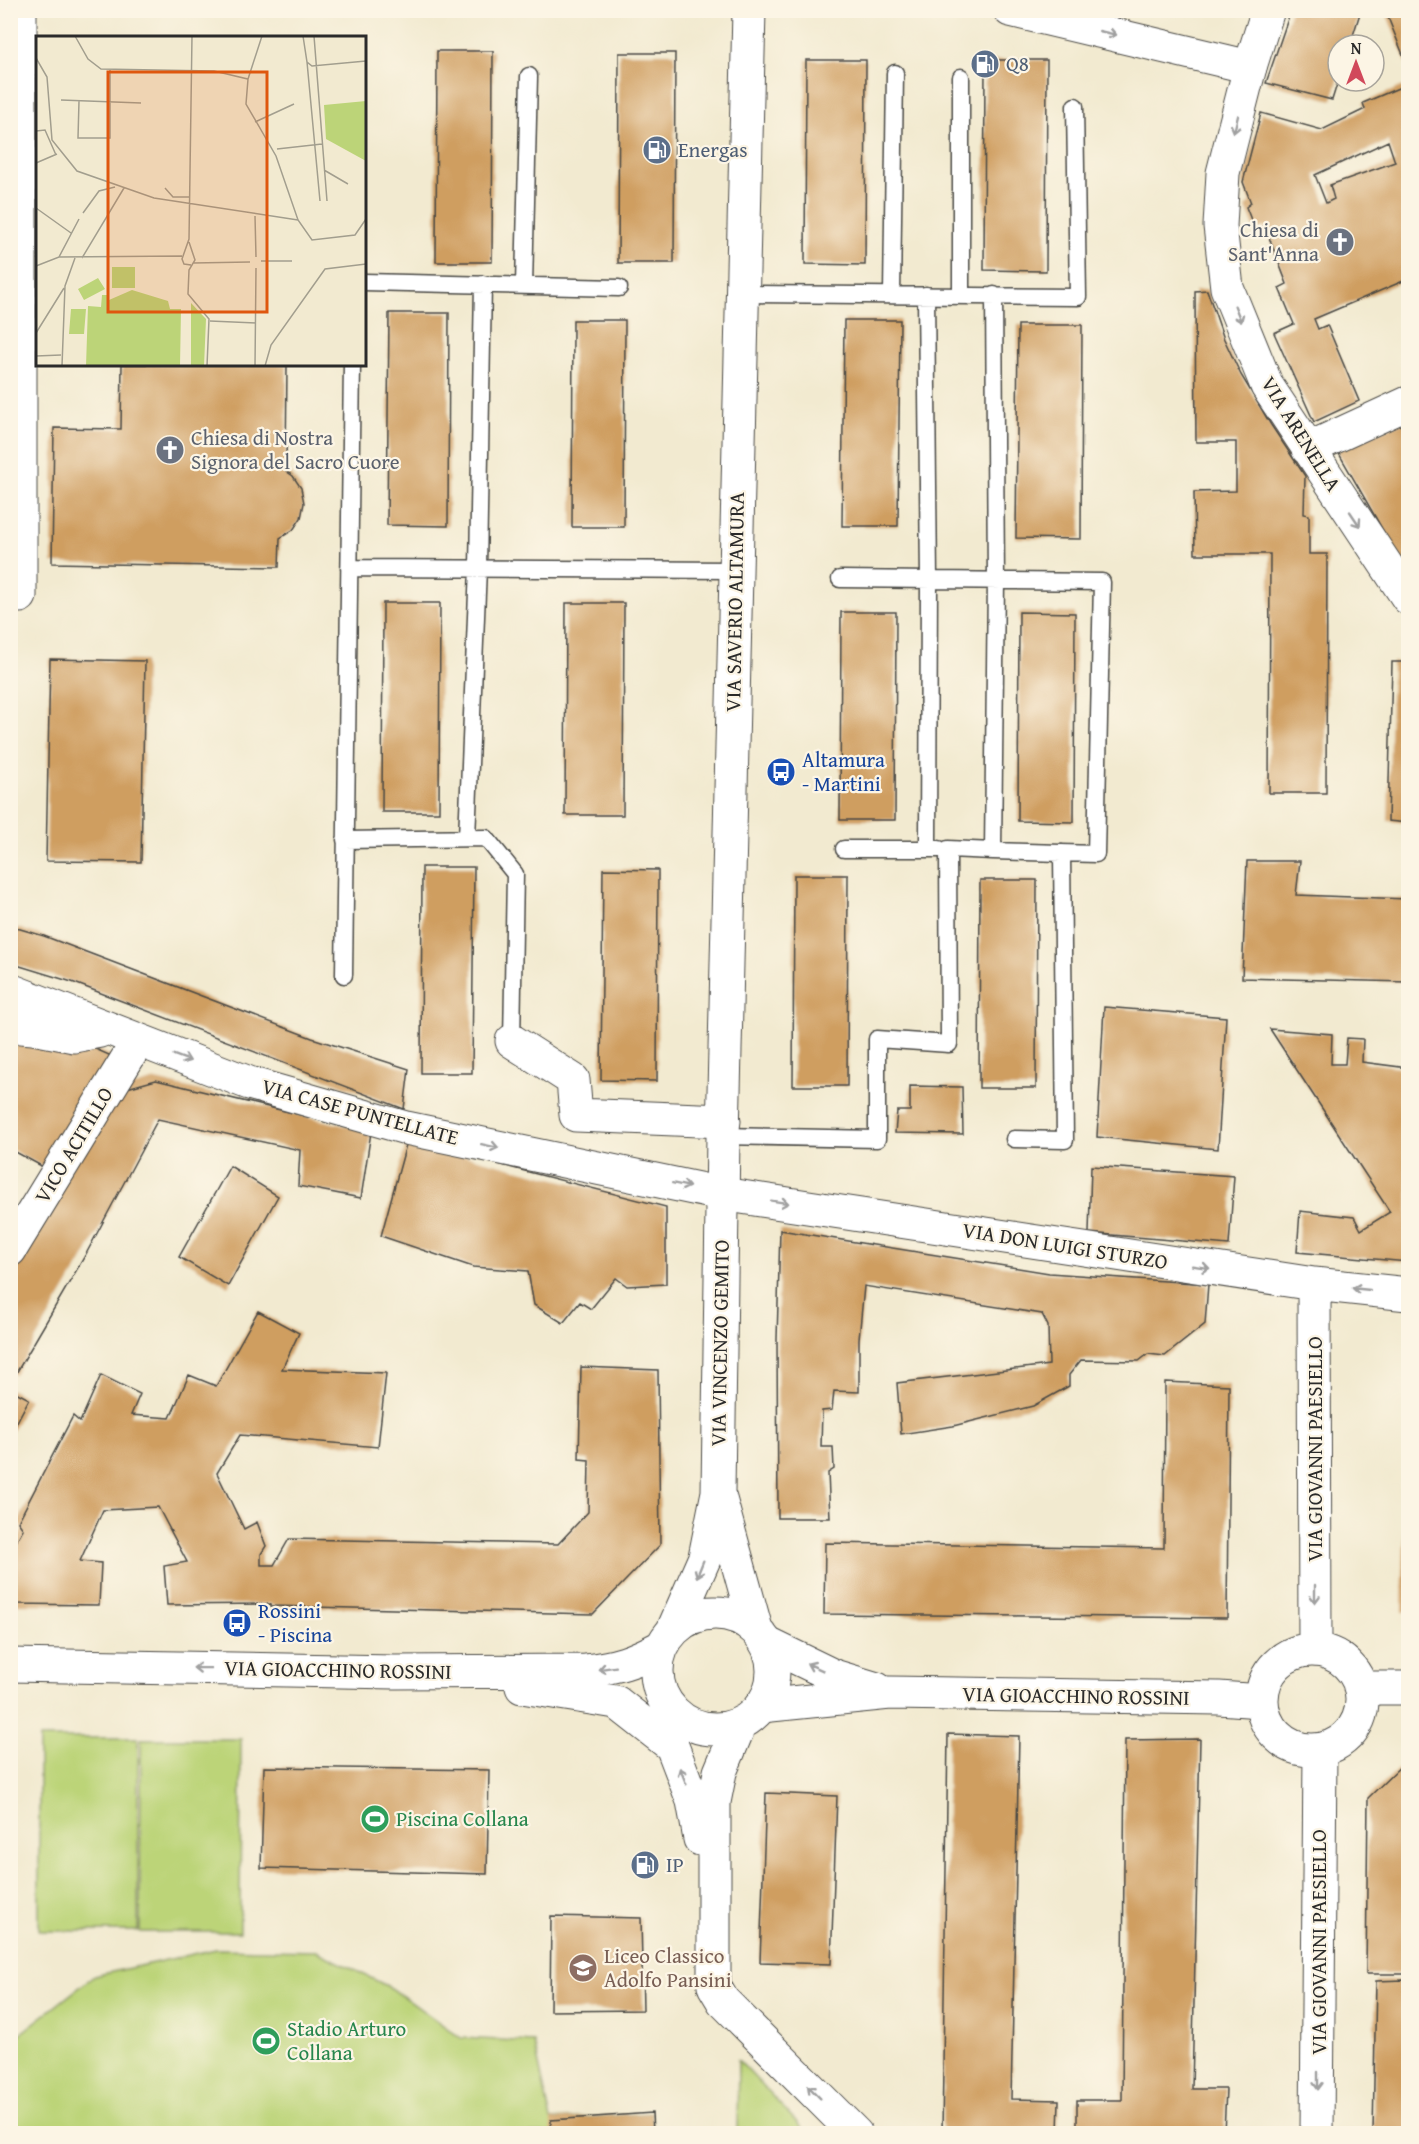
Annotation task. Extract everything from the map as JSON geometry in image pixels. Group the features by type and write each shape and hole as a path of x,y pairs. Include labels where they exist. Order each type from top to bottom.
{"street":[{"path":"15,596 23,266 20,10"},
{"name":"VIA SAVERIO ALTAMURA","path":"722,1194 749,10"},
{"path":"1010,10 1250,67"},
{"name":"VIA ARENELLA","path":"1268,10 1250,67 1223,173 1220,226 1227,288 1267,386 1408,598"},
{"path":"1308,449 1408,403"},
{"name":"VIA CASE PUNTELLATE","path":"10,990 249,1083 406,1128 722,1194"},
{"path":"10,1026 74,1036 125,1035"},
{"name":"VICO ACITILLO","path":"10,1250 125,1035"},
{"path":"512,1041 573,1080 576,1115 723,1129"},
{"name":"VIA DON LUIGI STURZO","path":"722,1194 1314,1284 1408,1294"},
{"name":"VIA VINCENZO GEMITO","path":"667,1639 705,1557 718,1491 722,1194"},
{"name":"VIA GIOVANNI PAESIELLO","path":"1314,1284 1315,1650"},
{"name":"VIA VINCENZO GEMITO","path":"718,1491 762,1637"},
{"path":"750,1715 720,1729 700,1728 681,1719 667,1705 658,1687 656,1666 667,1639 687,1620 705,1614 723,1613 741,1619 762,1637 773,1661 773,1680 767,1697 750,1715 720,1772 714,1802 714,1986 720,1997 856,2133"},
{"name":"VIA GIOACCHINO ROSSINI","path":"762,1637 834,1676 890,1693"},
{"name":"VIA GIOACCHINO ROSSINI","path":"10,1665 395,1672 585,1671 613,1668 633,1662 667,1639"},
{"path":"1315,1650 1330,1654 1344,1662 1354,1674 1360,1688 1362,1704 1358,1718 1350,1732 1336,1744 1320,1750 1302,1750 1286,1744 1273,1732 1264,1718 1261,1701 1264,1684 1273,1669 1285,1658 1300,1652 1315,1650"},
{"path":"395,1672 496,1683 616,1702 672,1746 693,1801 714,1915"},
{"path":"1360,1688 1408,1688"},
{"name":"VIA GIOACCHINO ROSSINI","path":"750,1715 890,1693 1207,1698 1261,1701"},
{"name":"VIA GIOVANNI PAESIELLO","path":"1317,2133 1320,1750"}],"lane":[{"path":"892,295 895,73"},
{"path":"524,286 529,76"},
{"path":"961,77 961,296"},
{"path":"742,294 1078,297 1075,106"},
{"path":"366,282 618,288"},
{"path":"467,838 478,568 483,284"},
{"path":"926,295 927,849"},
{"path":"993,851 996,580 994,296"},
{"path":"344,975 352,366"},
{"path":"349,568 736,570"},
{"path":"840,579 1102,582 1096,854 948,849 844,849"},
{"path":"345,840 486,838 515,874 512,1041"},
{"path":"723,1129 877,1139 877,1040 949,1044 948,849"},
{"path":"1014,1139 1065,1140 1062,853"}],"green space":[{"path":"39,1738 138,1738 138,1931 39,1931"},
{"path":"141,1739 241,1739 240,1932 140,1932"},
{"name":"Stadio Arturo Collana","path":"216,1949 316,1951 391,1988 461,2038 534,2042 551,2120 652,2113 653,2133 11,2134 11,2041 94,1976"},
{"path":"738,2060 807,2133 737,2133"}],"building":[{"path":"1291,10 1361,10 1354,33 1326,33 1326,93 1334,93 1332,100 1266,83"},
{"path":"1385,10 1408,10 1408,67"},
{"path":"437,51 493,51 492,262 436,262"},
{"path":"619,53 675,53 674,263 618,263"},
{"path":"806,60 866,60 865,265 805,264"},
{"path":"985,60 1047,60 1046,271 984,270"},
{"path":"1408,84 1408,279 1314,319 1318,329 1327,325 1359,401 1314,422 1274,333 1294,324 1279,288 1287,284 1265,227 1255,230 1246,207 1251,203 1243,182 1261,113 1322,130 1365,109 1363,103","holes":["1388,141 1395,162 1330,185 1334,199 1326,203 1315,175"]},
{"path":"1207,290 1224,339 1241,375 1305,476 1304,514 1309,515 1309,554 1327,554 1326,793 1269,793 1270,554 1195,554 1194,492 1236,491 1236,442 1196,442 1195,291"},
{"path":"389,313 449,313 448,526 387,525"},
{"path":"573,320 625,320 624,527 572,527"},
{"path":"844,320 900,320 898,526 842,526"},
{"path":"1018,325 1082,325 1081,539 1016,538"},
{"name":"Chiesa di Nostra Signora del Sacro Cuore","path":"122,366 287,366 286,471 293,476 301,488 304,503 301,518 293,530 280,538 279,567 52,563 54,428 121,429"},
{"path":"1408,420 1408,574 1337,450"},
{"path":"383,603 440,603 439,812 382,812"},
{"path":"566,603 624,603 623,815 565,815"},
{"path":"841,612 896,612 895,820 840,820"},
{"path":"1019,612 1075,613 1074,822 1018,821"},
{"path":"50,659 145,661 141,862 46,861"},
{"path":"1392,662 1408,662 1408,823 1388,821"},
{"path":"1247,861 1300,861 1296,895 1408,899 1408,982 1242,978"},
{"path":"422,867 474,867 472,1073 421,1073"},
{"path":"603,869 658,870 657,1081 601,1080"},
{"path":"794,875 848,875 847,1086 793,1086"},
{"path":"980,880 1037,880 1036,1088 979,1088"},
{"path":"10,926 44,936 312,1038 409,1069 404,1109 72,982 10,963"},
{"path":"1104,1007 1226,1017 1218,1149 1097,1137"},
{"path":"1270,1029 1332,1034 1331,1064 1345,1064 1347,1038 1363,1039 1362,1062 1408,1068 1408,1262 1297,1252 1300,1211 1354,1217 1361,1230 1390,1212"},
{"path":"10,1037 84,1044 116,1058 47,1169 10,1149"},
{"path":"156,1080 371,1132 361,1198 298,1186 300,1150 158,1119 86,1254 15,1375 10,1373 10,1261 120,1090"},
{"path":"910,1086 962,1087 963,1134 895,1133 897,1111 910,1111"},
{"path":"407,1141 666,1207 666,1284 627,1286 616,1278 591,1309 580,1302 563,1323 534,1305 528,1271 473,1267 381,1236"},
{"path":"230,1166 278,1196 228,1286 179,1257"},
{"path":"1091,1166 1234,1176 1229,1245 1089,1233"},
{"path":"780,1230 1049,1273 1208,1284 1205,1324 1165,1356 1148,1354 1139,1361 1081,1360 1069,1375 1069,1386 1033,1406 953,1426 901,1434 897,1383 1049,1365 1048,1326 1042,1314 864,1286 859,1339 859,1392 834,1391 832,1410 822,1411 821,1447 833,1447 834,1469 828,1473 830,1518 778,1518 777,1339"},
{"path":"258,1311 299,1333 282,1369 386,1373 378,1447 240,1435 217,1473 244,1529 257,1522 266,1546 261,1554 261,1565 274,1565 289,1539 558,1544 588,1512 589,1460 579,1459 581,1367 658,1370 660,1545 593,1614 271,1606 271,1604 167,1605 164,1566 187,1562 158,1507 103,1510 80,1561 101,1563 99,1605 13,1604 10,1591 10,1553 23,1529 18,1522 73,1416 80,1422 101,1375 140,1394 131,1415 170,1418 189,1375 216,1386"},
{"path":"1165,1382 1229,1385 1227,1618 824,1614 825,1543 1164,1548"},
{"path":"10,1389 29,1399 10,1435"},
{"path":"1407,1435 1408,1612 1402,1612"},
{"path":"948,1734 1019,1736 1011,2099 1059,2100 1058,2133 942,2133"},
{"path":"1200,1739 1192,2089 1226,2089 1224,2133 1077,2133 1077,2100 1122,2100 1125,1740"},
{"path":"1408,1759 1408,1974 1366,1974 1368,1798"},
{"name":"Piscina Collana","path":"264,1767 489,1770 487,1874 261,1868"},
{"path":"766,1793 837,1796 831,1964 760,1962"},
{"name":"Liceo Classico Adolfo Pansini","path":"551,1916 641,1918 643,2010 550,2011"},
{"path":"1404,1980 1408,1988 1408,2133 1373,2133 1376,1981"},
{"path":"652,2113 653,2133 551,2133 551,2120"}],"place":[{"name":"Q8","path":"985,64"},
{"name":"Energas","path":"657,150"},
{"name":"Chiesa di Sant'Anna","path":"1340,242"},
{"name":"Chiesa di Nostra Signora del Sacro Cuore","path":"170,450"},
{"name":"Altamura - Martini","path":"781,772"},
{"name":"Rossini - Piscina","path":"237,1623"},
{"name":"Piscina Collana","path":"375,1819"},
{"name":"IP","path":"645,1865"},
{"name":"Liceo Classico Adolfo Pansini","path":"583,1968"},
{"name":"Stadio Arturo Collana","path":"266,2041"}]}
